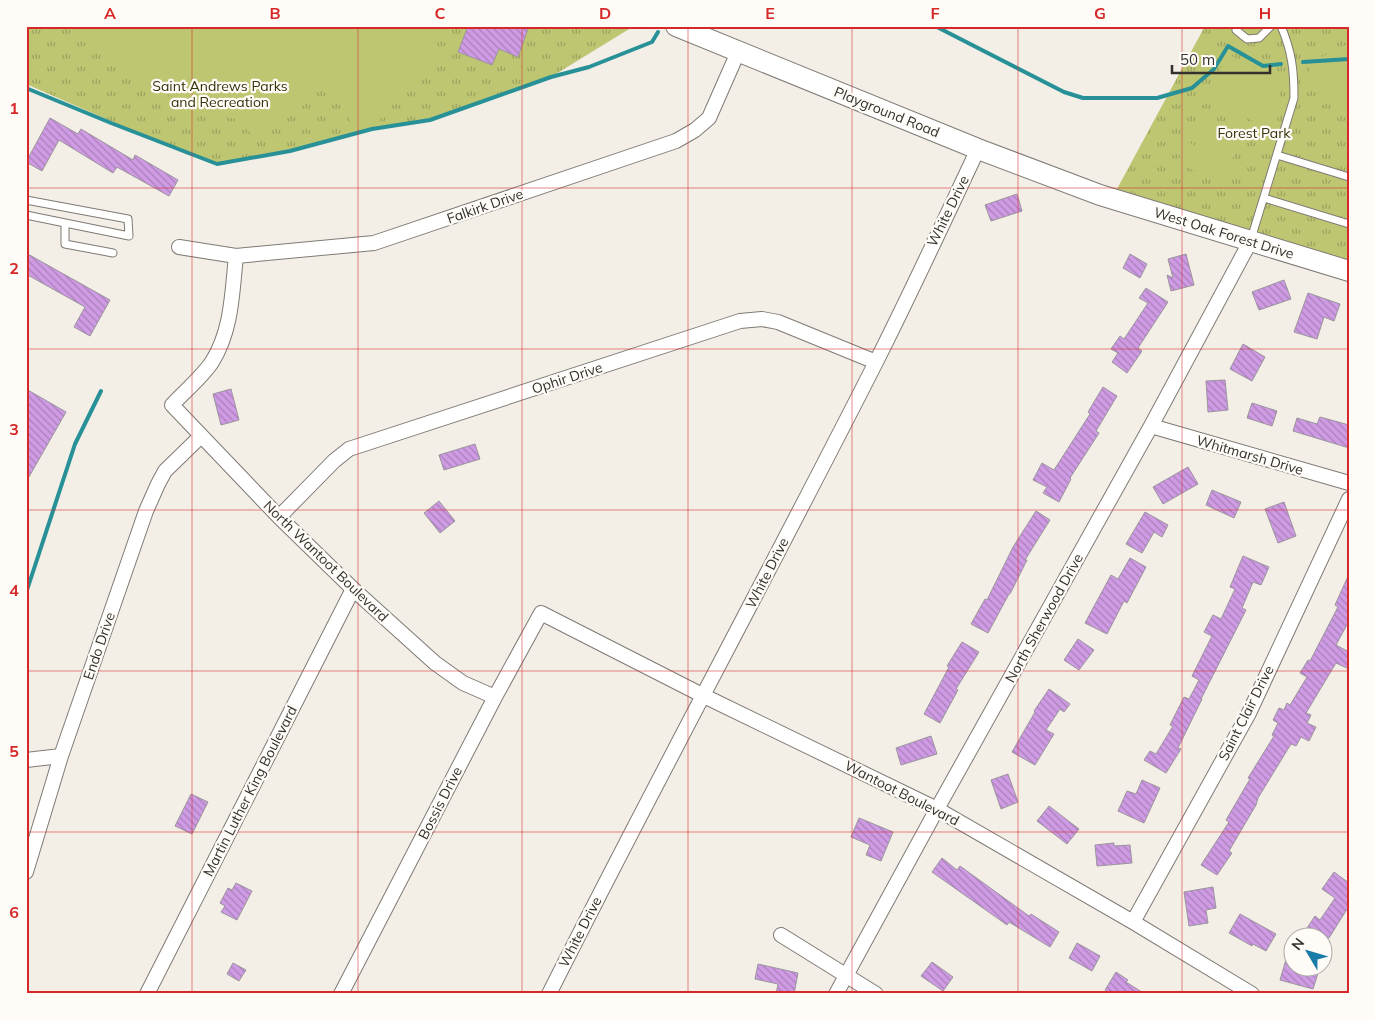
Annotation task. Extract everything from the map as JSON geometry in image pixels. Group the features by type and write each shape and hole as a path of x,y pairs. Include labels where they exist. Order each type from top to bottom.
{"main road":[{"name":"Playground Road","path":"676,26 978,149 1100,195"},
{"name":"West Oak Forest Drive","path":"1100,195 1349,271"}],"street":[{"name":"Falkirk Drive","path":"179,247 236,256 374,243 676,141 709,118 738,52"},
{"name":"White Drive","path":"549,994 615,861 704,696 876,362 978,149"},
{"name":"North Sherwood Drive","path":"836,994 1151,426 1250,242"},
{"name":"North Wantoot Boulevard","path":"236,256 231,304 225,334 211,363 172,405 279,518 353,589 435,663 463,683 495,697"},
{"name":"Ophir Drive","path":"279,518 334,461 349,449 740,321 762,318 778,322 876,362"},
{"name":"Whitmarsh Drive","path":"1151,426 1349,483"},
{"name":"Endo Drive","path":"26,872 61,756 143,521 165,472 201,436"},
{"name":"Saint Clair Drive","path":"1133,922 1249,713 1349,499"},
{"name":"Martin Luther King Boulevard","path":"147,994 353,589"},
{"name":"Wantoot Boulevard","path":"541,613 704,696 937,809 1133,922 1252,994"},
{"name":"Bossis Drive","path":"341,994 495,697 541,613"},
{"path":"26,760 61,756"},
{"path":"781,935 876,994"}],"lane":[{"path":"1238,26 1236,30 1247,39 1259,38 1270,26"},
{"path":"1250,242 1294,98 1294,77 1290,46 1281,26"},
{"path":"1277,155 1349,177"},
{"path":"1264,198 1349,224"},
{"path":"26,200 128,220 129,236 26,216"},
{"path":"64,223 65,244 113,253"}],"green space":[{"name":"Saint Andrews Parks and Recreation","path":"26,26 634,26 551,77 430,120 372,129 290,151 217,164 186,154 26,84"},
{"path":"91,26 315,26 318,31 319,26 427,26 436,33 438,51 372,129 360,133 344,112 327,80 294,113 275,124 251,133 235,119 189,106 118,68 98,53 83,32"},
{"name":"Forest Park","path":"1205,26 1349,26 1349,262 1117,189"},
{"path":"1349,43 1349,105 1341,109 1336,100 1328,104 1307,65"},
{"path":"1228,54 1285,84 1262,126 1206,97"},
{"path":"1201,117 1243,139 1233,158 1191,136"},
{"path":"1188,142 1229,164 1219,183 1177,162"}],"building":[{"path":"468,26 529,26 518,57 499,49 492,65 458,52"},
{"path":"50,118 78,134 81,129 133,160 135,155 178,180 169,196 117,167 113,173 59,140 42,171 26,162"},
{"path":"1017,194 1022,211 991,221 985,205"},
{"path":"26,253 110,300 90,336 74,327 85,307 26,274"},
{"path":"1130,254 1147,264 1140,278 1123,268"},
{"path":"1186,254 1194,285 1171,291 1167,275 1173,278 1168,259"},
{"path":"1284,280 1291,299 1259,310 1252,292"},
{"path":"1146,288 1168,302 1138,348 1142,351 1127,373 1112,362 1118,353 1111,349 1120,336 1124,339 1148,303 1139,298"},
{"path":"1308,293 1340,304 1334,321 1324,317 1317,339 1294,332"},
{"path":"1243,344 1265,357 1252,381 1230,369"},
{"path":"1225,380 1228,410 1208,412 1206,381"},
{"path":"1103,387 1117,396 1096,431 1099,433 1070,478 1059,502 1043,493 1047,487 1033,480 1042,463 1054,470 1090,414 1088,412"},
{"path":"26,389 66,412 26,482"},
{"path":"231,389 239,420 221,425 213,394"},
{"path":"1252,403 1277,411 1272,426 1247,418"},
{"path":"1320,417 1349,425 1349,448 1293,431 1297,418 1317,424"},
{"path":"475,444 480,459 444,470 439,455"},
{"path":"1188,467 1198,484 1163,504 1153,487"},
{"path":"1212,490 1241,502 1234,518 1206,505"},
{"path":"439,501 455,521 440,533 424,513"},
{"path":"1284,502 1296,536 1278,543 1265,509"},
{"path":"1036,511 1050,520 1025,560 1027,560 988,633 971,624 985,599 987,600 1013,547"},
{"path":"1145,512 1168,525 1162,537 1154,532 1142,553 1126,544"},
{"path":"1243,556 1269,567 1261,585 1253,582 1242,608 1246,610 1178,748 1181,749 1166,773 1144,760 1150,751 1156,754 1173,726 1170,725 1184,697 1189,699 1199,680 1192,676 1212,636 1204,632 1213,615 1221,619 1235,589 1230,587"},
{"path":"1130,558 1146,567 1127,603 1124,601 1107,634 1085,623 1111,575 1118,579"},
{"path":"1349,574 1349,621 1336,645 1349,652 1349,669 1336,663 1306,713 1311,715 1307,723 1316,727 1309,741 1301,737 1296,746 1291,744 1229,851 1232,853 1217,875 1201,865 1229,822 1226,820 1250,779 1248,778 1274,736 1272,735 1278,723 1273,720 1279,708 1284,710 1287,703 1290,705 1307,677 1300,673 1308,660 1310,661 1338,607 1335,605"},
{"path":"1078,639 1094,650 1079,670 1064,660"},
{"path":"962,642 979,652 956,689 958,690 940,723 924,714 949,667 947,666"},
{"path":"1049,689 1070,704 1064,712 1060,709 1046,730 1054,734 1035,765 1012,752 1034,711"},
{"path":"931,736 937,754 901,765 896,748"},
{"path":"1008,774 1018,802 1001,809 991,780"},
{"path":"1142,780 1160,788 1144,823 1118,811 1127,791 1136,794"},
{"path":"191,794 208,802 192,834 175,826"},
{"path":"1049,806 1079,829 1067,844 1037,821"},
{"path":"859,818 893,832 881,861 866,855 870,845 851,837"},
{"path":"1114,843 1114,846 1130,845 1132,863 1097,866 1095,845"},
{"path":"942,858 957,870 960,866 1029,916 1031,914 1059,932 1050,947 1009,922 1007,925 932,872"},
{"path":"1334,872 1349,883 1349,906 1332,933 1332,928 1307,928 1315,916 1320,920 1335,898 1322,889"},
{"path":"236,883 252,891 237,920 221,912 225,906 220,903 228,888 232,890"},
{"path":"1213,887 1216,908 1206,910 1208,923 1189,926 1184,892"},
{"path":"1240,914 1276,934 1266,951 1253,944 1252,946 1229,933"},
{"path":"1077,943 1100,956 1092,971 1069,958"},
{"path":"932,962 953,977 943,991 921,976"},
{"path":"233,963 246,970 239,981 227,974"},
{"path":"758,964 798,973 794,994 776,994 778,984 755,979"},
{"path":"1116,972 1128,980 1126,982 1145,994 1111,994 1105,990"},
{"path":"1282,973 1282,978 1316,978 1313,989 1280,980"}],"waterway":[{"path":"935,26 1064,92 1083,98 1157,98 1192,88 1214,69 1228,46 1263,66 1281,64"},
{"path":"26,88 217,164 290,151 372,129 430,120 551,77 589,67 652,42 658,32"},
{"path":"1303,62 1349,59"},
{"path":"26,593 75,444 101,391"}]}
